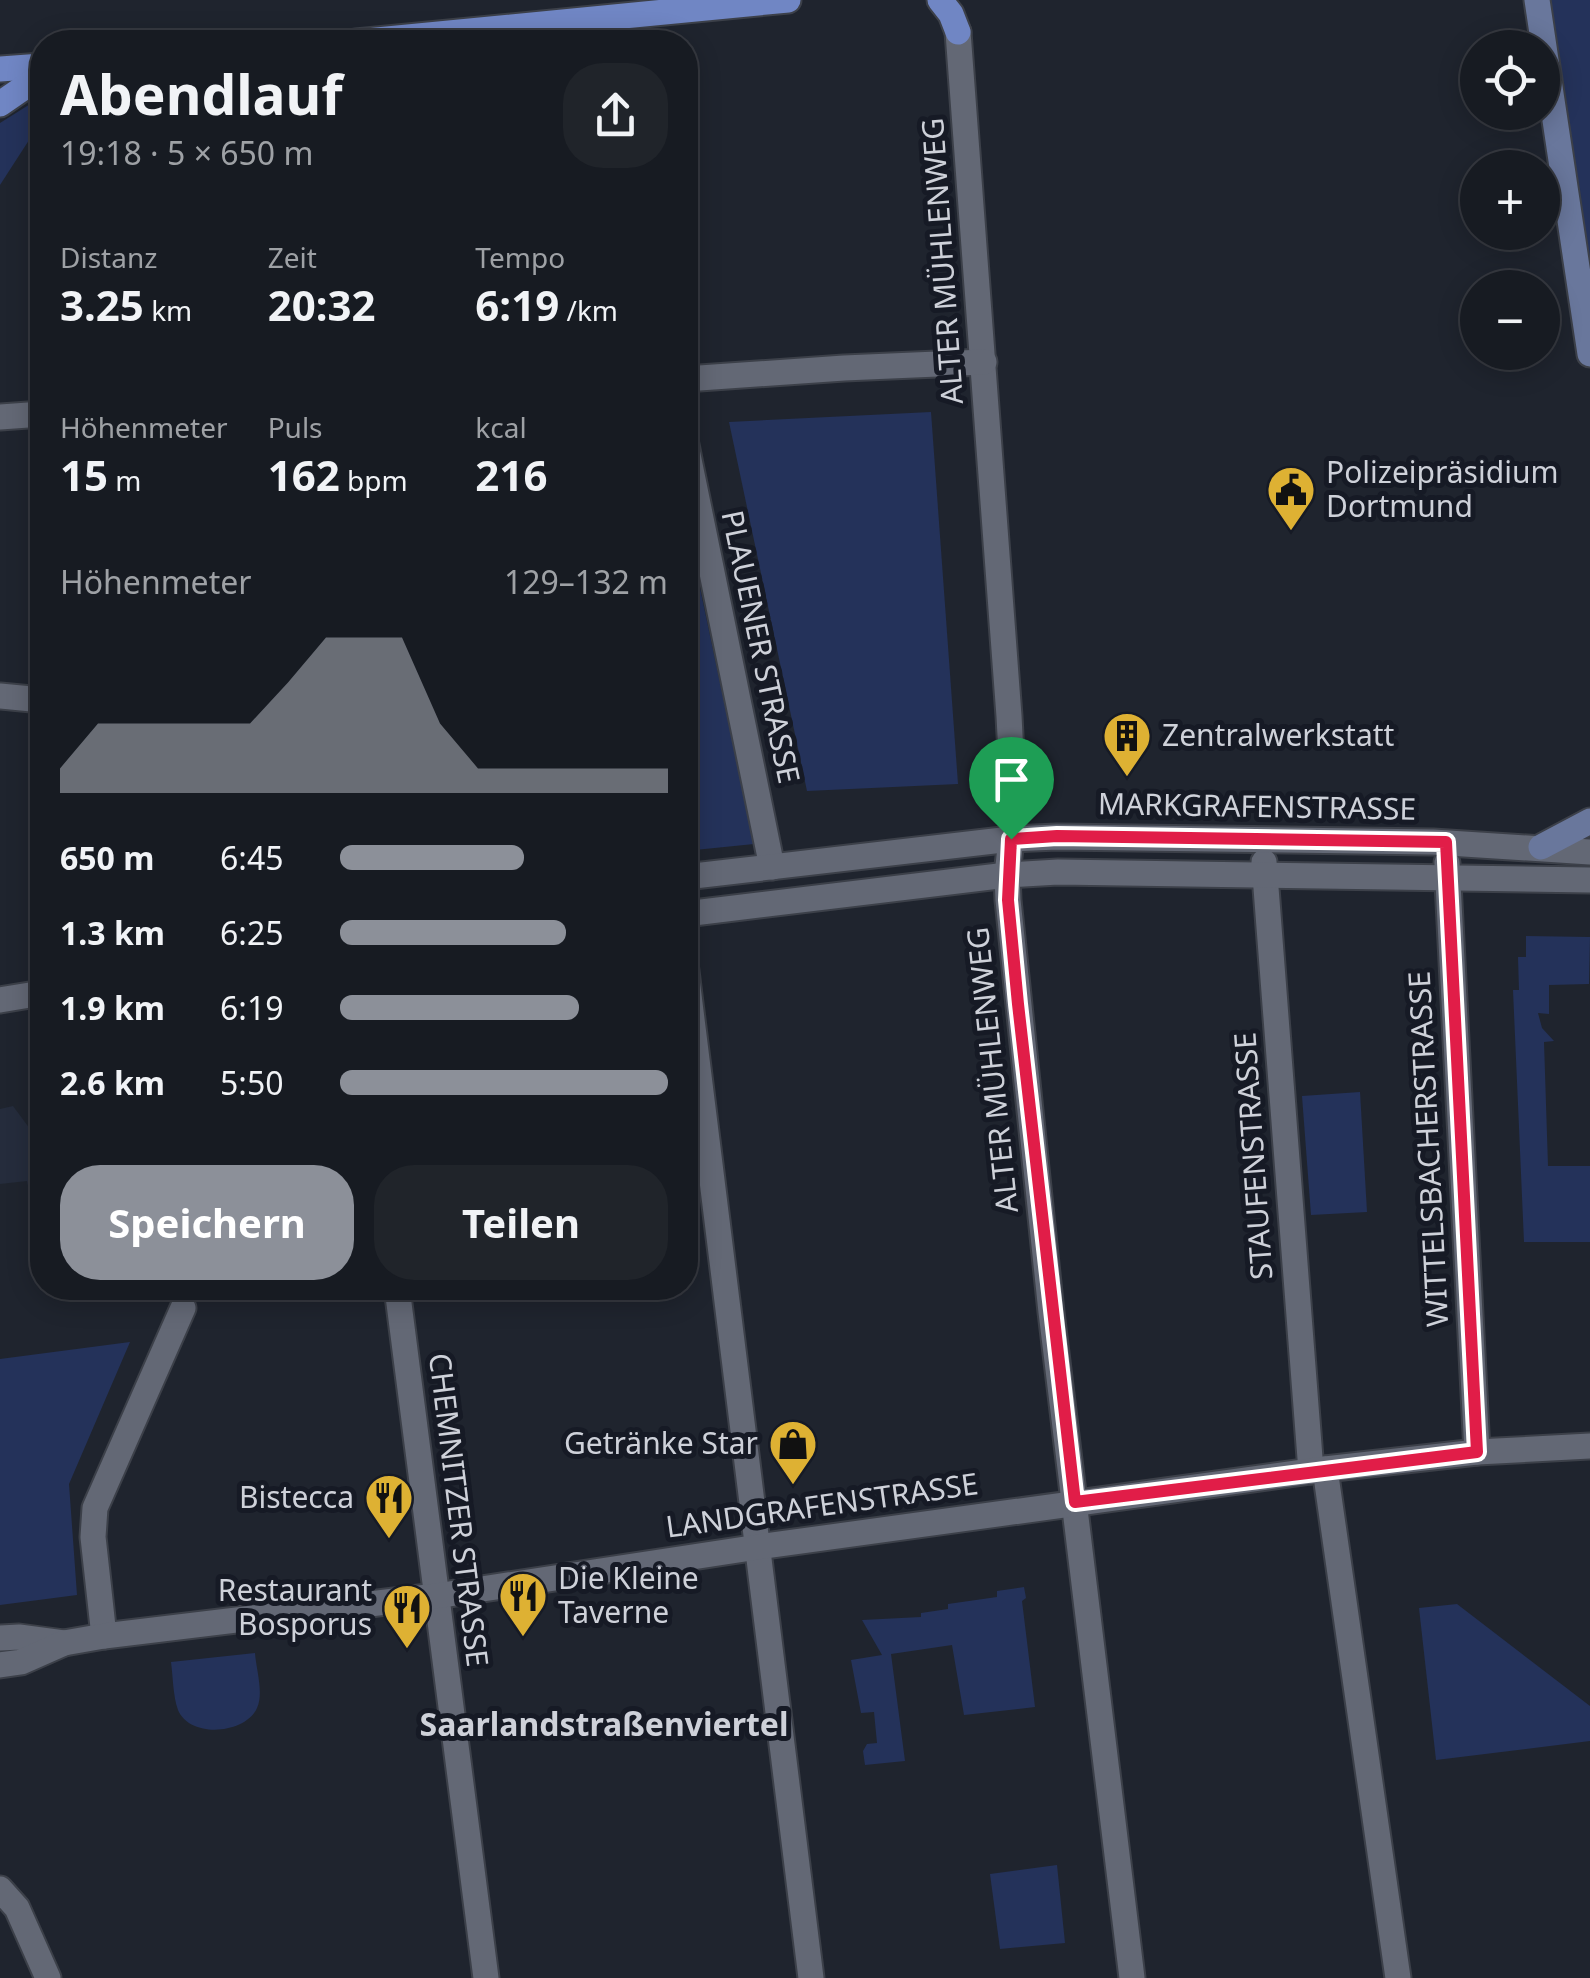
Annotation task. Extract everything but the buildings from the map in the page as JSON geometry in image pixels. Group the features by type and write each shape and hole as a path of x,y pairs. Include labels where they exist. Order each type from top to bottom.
{"main road":[{"path":"479,30 788,0"},
{"path":"940,0 958,32"},
{"path":"958,32 970,0"},
{"path":"1537,0 1590,354"},
{"path":"0,69 30,67"},
{"path":"0,104 30,83"},
{"path":"1541,847 1590,821"}],"street":[{"name":"ALTER MÜHLENWEG","path":"958,32 1009,716 1014,810 1007,875 1024,1072 1132,1978"},
{"path":"698,378 984,362"},
{"path":"0,417 30,415"},
{"name":"PLAUENER STRASSE","path":"698,504 772,867"},
{"path":"0,696 30,699"},
{"name":"MARKGRAFENSTRASSE","path":"698,876 1011,839 1261,837 1446,842 1590,852"},
{"name":"STAUFENSTRASSE","path":"1261,837 1318,1470 1398,1978"},
{"name":"WITTELSBACHERSTRASSE","path":"1446,842 1477,1452"},
{"path":"698,912 1058,872 1590,880"},
{"path":"0,1000 30,995"},
{"path":"698,1067 811,1978"},
{"name":"CHEMNITZER STRASSE","path":"398,1300 486,1978"},
{"path":"104,1636 93,1537 95,1508 183,1308"},
{"name":"LANDGRAFENSTRASSE","path":"0,1666 21,1662 64,1643 104,1636 436,1596 758,1546 1318,1470 1477,1452 1590,1446"},
{"name":"LANDGRAFENSTRASSE","path":"0,1638 64,1643"},
{"path":"0,1889 17,1908 48,1978"}],"shaded area":[{"path":"1551,0 1590,0 1590,282 1560,65 1560,30 1555,30"},
{"path":"30,104 30,139 0,185 0,123"},
{"path":"931,412 958,784 807,791 729,422"},
{"path":"698,579 754,844 698,850"},
{"path":"1526,936 1590,937 1589,984 1549,985 1549,1014 1538,1013 1542,1028 1554,1041 1544,1042 1548,1166 1590,1166 1590,1242 1524,1242 1513,990 1519,990 1518,957 1526,957"},
{"path":"1360,1092 1367,1212 1311,1215 1302,1096"},
{"path":"13,1106 30,1129 30,1196 27,1181 0,1184 0,1109"},
{"path":"130,1342 69,1484 77,1595 0,1605 0,1359"},
{"path":"1024,1587 1026,1598 1022,1601 1035,1707 964,1715 952,1645 891,1654 905,1761 865,1765 863,1751 867,1744 877,1743 874,1712 861,1713 851,1660 882,1655 862,1620 921,1617 921,1613 948,1609 948,1604 997,1597 997,1591"},
{"path":"1457,1604 1590,1706 1590,1741 1436,1760 1419,1608"},
{"path":"255,1653 260,1695 251,1717 218,1730 194,1726 184,1719 176,1705 171,1662"},
{"path":"1057,1865 1065,1943 1000,1949 990,1874"}],"place":[{"name":"Polizeipräsidium Dortmund","path":"1291,532"},
{"name":"Zentralwerkstatt","path":"1127,778"},
{"name":"Getränke Star","path":"793,1486"},
{"name":"Bistecca","path":"389,1540"},
{"name":"Die Kleine Taverne","path":"523,1638"},
{"name":"Restaurant Bosporus","path":"407,1650"}],"district":[{"name":"Saarlandstraßenviertel","path":"604,1725"}],"route":[{"path":"1261,837 1446,842 1477,1452 1075,1502 1018,1004 1008,900 1011,839 1261,837"}]}
